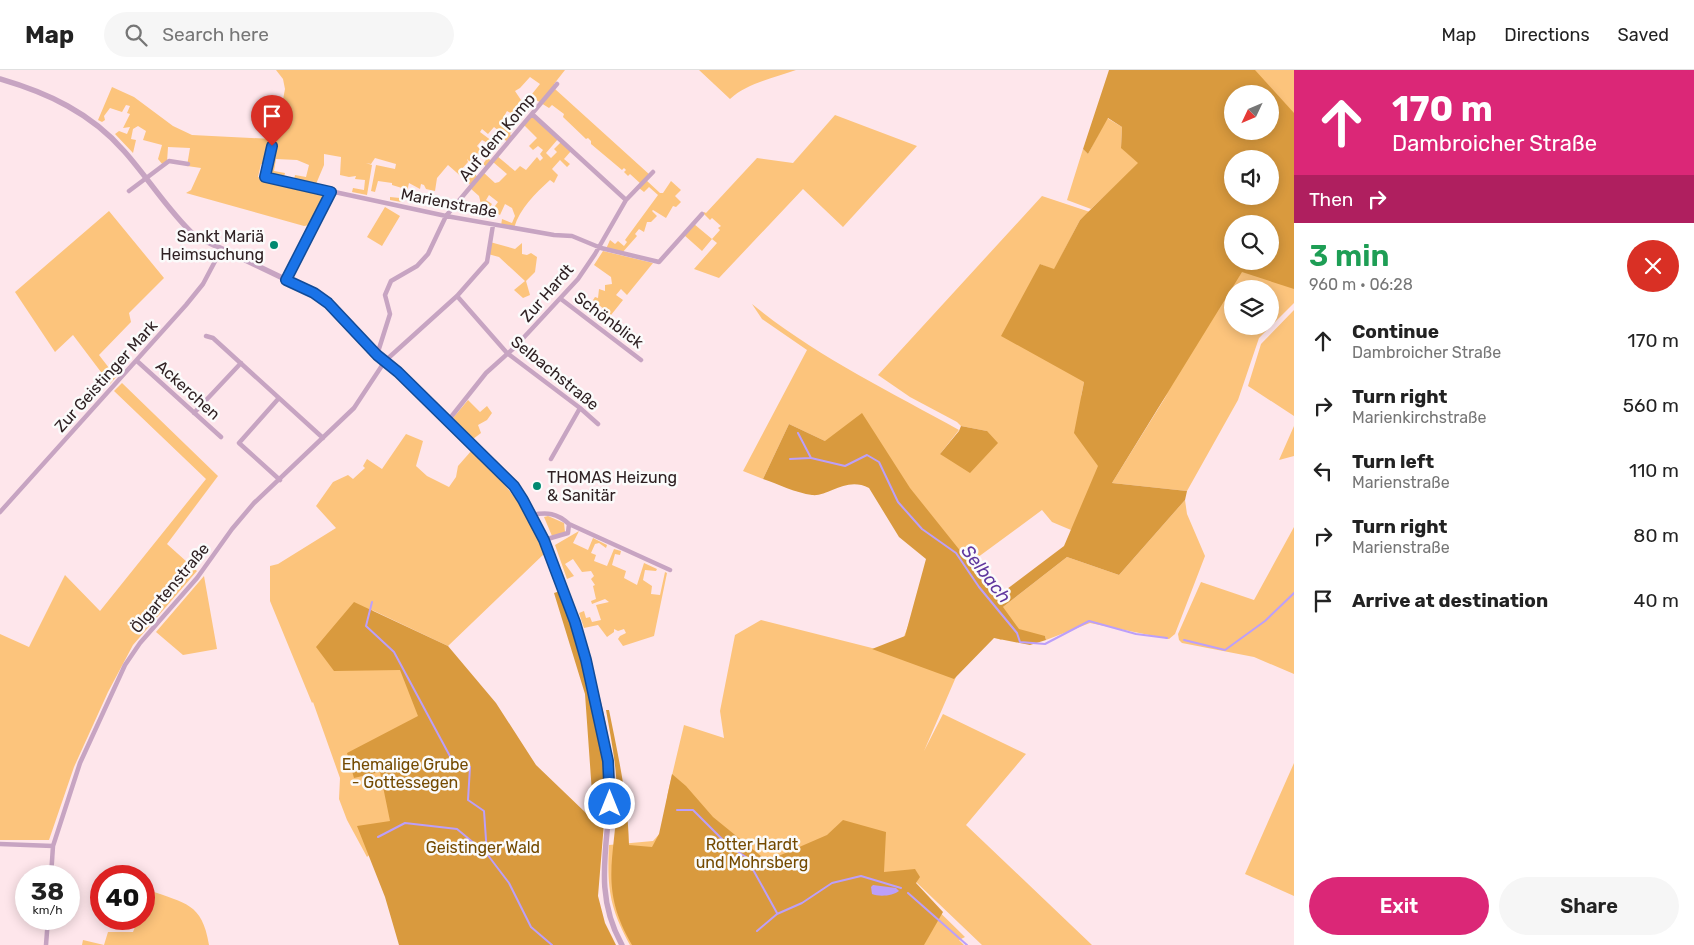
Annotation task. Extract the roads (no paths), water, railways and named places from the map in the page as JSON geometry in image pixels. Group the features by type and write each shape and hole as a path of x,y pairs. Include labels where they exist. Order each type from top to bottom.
{"street":[{"path":"0,79 53,98 92,121 124,151 181,223 195,236 314,293 328,303 377,355 514,486 532,515 544,540 575,622 586,658 608,761 610,804 604,894 610,921 622,945"},
{"name":"Auf dem Komp","path":"377,355 390,314 385,295 391,282 417,266 428,254 446,216 557,84"},
{"path":"532,114 626,200"},
{"name":"Marienstraße","path":"272,146 265,177 446,216 572,236 598,246 658,262 702,214"},
{"path":"130,191 169,161 188,164"},
{"name":"Zur Hardt","path":"447,422 486,373 506,353 514,348 561,300 578,279 626,200 654,172"},
{"path":"286,280 331,192"},
{"name":"Ölgartenstraße","path":"52,865 53,846 80,763 125,665 140,643 197,578 232,529 254,503 354,408 385,361 457,296 487,262 493,224"},
{"name":"Zur Geistinger Mark","path":"0,512 204,284 221,250"},
{"name":"Selbachstraße","path":"457,296 506,353 580,408 598,424"},
{"name":"Schönblick","path":"561,300 641,360"},
{"path":"206,336 213,338 324,438"},
{"name":"Ackerchen","path":"137,361 221,438"},
{"path":"194,413 241,363"},
{"path":"279,398 239,443 280,480"},
{"path":"551,459 580,408"},
{"path":"532,515 546,512 556,515 569,524 670,570"},
{"path":"544,540 568,533 569,524"},
{"path":"0,844 53,846"},
{"path":"46,945 47,930"}],"waterway":[{"name":"Selbach","path":"798,433 811,458 845,466 867,455 879,462 898,502 922,529 956,553 979,587 1017,633 1020,642 1045,644 1089,621 1136,634 1167,638"},
{"path":"790,459 810,458"},
{"name":"Selbach","path":"1184,640 1225,650 1265,621 1294,593"},
{"path":"372,602 366,626 394,652 452,760 470,767 468,800 484,811 487,854"},
{"path":"677,810 693,810 729,846 746,857 777,913"},
{"path":"378,837 405,823 457,829 487,854 509,883 531,927 552,945"},
{"path":"757,931 777,914 802,903 832,883 861,876 901,888"},
{"path":"908,893 967,945"}],"place":[{"name":"Sankt Mariä Heimsuchung","path":"274,245"},
{"name":"THOMAS Heizung & Sanitär","path":"537,486"}],"park label":[{"name":"Ehemalige Grube - Gottessegen","path":"405,773"},
{"name":"Geistinger Wald","path":"483,847"},
{"name":"Rotter Hardt und Mohrsberg","path":"752,853"}]}
